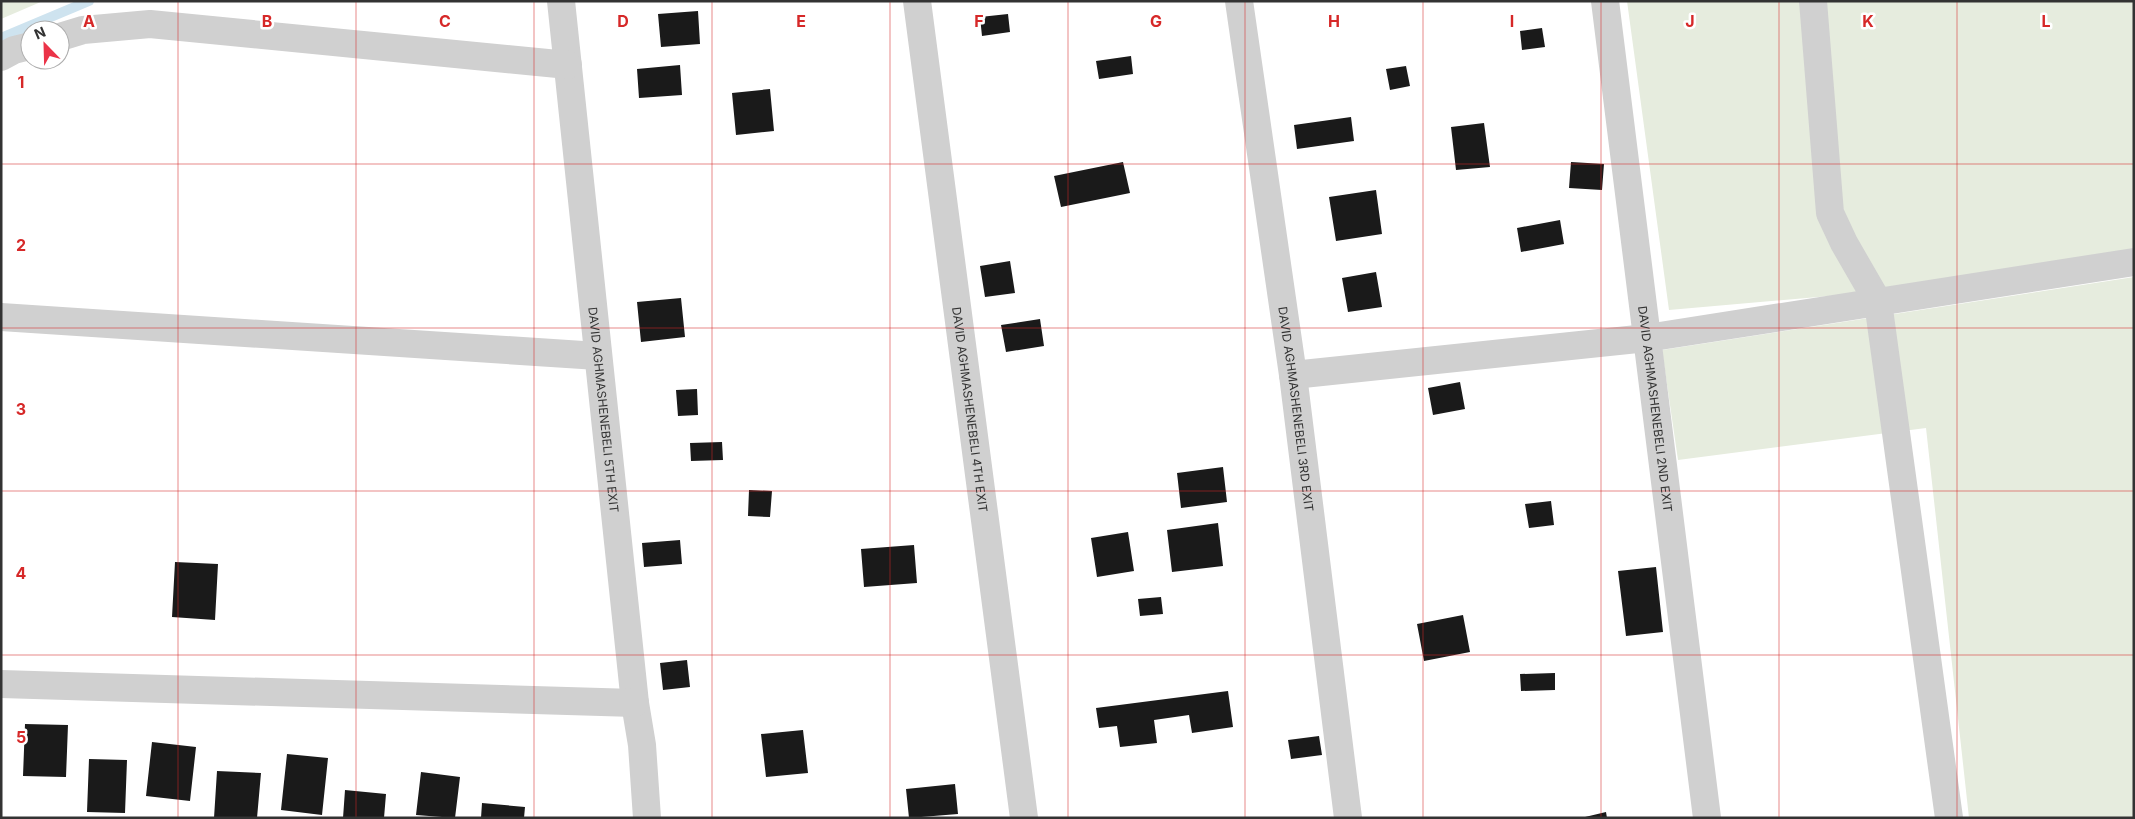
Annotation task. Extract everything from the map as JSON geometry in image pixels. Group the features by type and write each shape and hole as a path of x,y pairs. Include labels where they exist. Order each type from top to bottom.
{"street":[{"name":"DAVID AGHMASHENEBELI 5TH EXIT","path":"561,1 635,703 642,745 648,818"},
{"name":"DAVID AGHMASHENEBELI 4TH EXIT","path":"917,1 1024,818"},
{"name":"DAVID AGHMASHENEBELI 3RD EXIT","path":"1240,1 1293,375 1348,818"},
{"name":"DAVID AGHMASHENEBELI 2ND EXIT","path":"1605,1 1707,818"},
{"path":"1813,1 1830,213 1844,243 1878,302 1949,818"},
{"path":"70,34 83,30 150,24 568,65"},
{"path":"1,57 20,48"},
{"path":"1293,375 1647,338 2134,262"},
{"path":"1,317 598,356"},
{"path":"1,684 635,703"}],"shaded area":[{"path":"1,1 43,1 1,19"},
{"path":"1627,1 2134,1 2134,254 1910,289 1669,310"},
{"path":"2134,277 2134,818 1969,818 1926,428 1678,460 1662,350"}],"building":[{"path":"698,11 700,44 661,47 658,14"},
{"path":"1008,14 1010,32 982,36 980,17"},
{"path":"1542,28 1545,47 1522,50 1520,31"},
{"path":"1131,56 1133,74 1099,79 1096,61"},
{"path":"680,65 682,95 639,98 637,69"},
{"path":"1406,66 1410,86 1390,90 1386,69"},
{"path":"770,89 774,131 736,135 732,93"},
{"path":"1351,117 1354,141 1297,149 1294,125"},
{"path":"1484,123 1490,167 1456,170 1451,127"},
{"path":"1123,162 1130,193 1061,207 1054,176"},
{"path":"1571,162 1604,164 1602,190 1569,188"},
{"path":"1376,190 1382,234 1336,241 1329,197"},
{"path":"1560,220 1564,244 1521,252 1517,228"},
{"path":"1010,261 1015,293 985,297 980,266"},
{"path":"1376,272 1382,307 1348,312 1342,278"},
{"path":"681,298 685,337 641,342 637,302"},
{"path":"1040,319 1044,346 1006,352 1001,325"},
{"path":"1460,382 1465,409 1433,415 1428,388"},
{"path":"697,389 698,415 678,416 676,390"},
{"path":"722,442 723,460 691,461 690,443"},
{"path":"1223,467 1227,502 1181,508 1177,473"},
{"path":"749,490 772,491 770,517 748,516"},
{"path":"1551,501 1554,525 1529,528 1525,504"},
{"path":"1218,523 1223,566 1172,572 1167,530"},
{"path":"1128,532 1134,571 1097,577 1091,538"},
{"path":"680,540 682,564 644,567 642,543"},
{"path":"914,545 917,583 864,587 861,549"},
{"path":"175,562 218,564 215,620 172,617"},
{"path":"1656,567 1663,632 1626,636 1618,571"},
{"path":"1161,597 1163,614 1140,616 1138,599"},
{"path":"1463,615 1470,652 1424,661 1417,624"},
{"path":"687,660 690,687 663,690 660,663"},
{"path":"1555,673 1555,690 1521,691 1520,674"},
{"path":"1228,691 1233,727 1192,733 1189,715 1154,720 1157,743 1120,747 1117,726 1099,728 1096,708"},
{"path":"25,724 68,725 66,777 23,776"},
{"path":"803,730 808,773 766,777 761,734"},
{"path":"1319,736 1322,755 1291,759 1288,740"},
{"path":"152,742 196,747 190,801 146,796"},
{"path":"287,754 328,758 322,815 281,810"},
{"path":"89,759 127,760 125,813 87,812"},
{"path":"217,771 261,773 257,818 214,818"},
{"path":"421,772 460,777 455,818 416,815"},
{"path":"955,784 958,814 909,818 906,789"},
{"path":"345,790 386,794 384,818 343,818"},
{"path":"482,803 525,807 524,818 481,818"},
{"path":"1606,812 1607,818 1585,818 1585,817"}],"waterway":[{"path":"1,38 89,1"}]}
